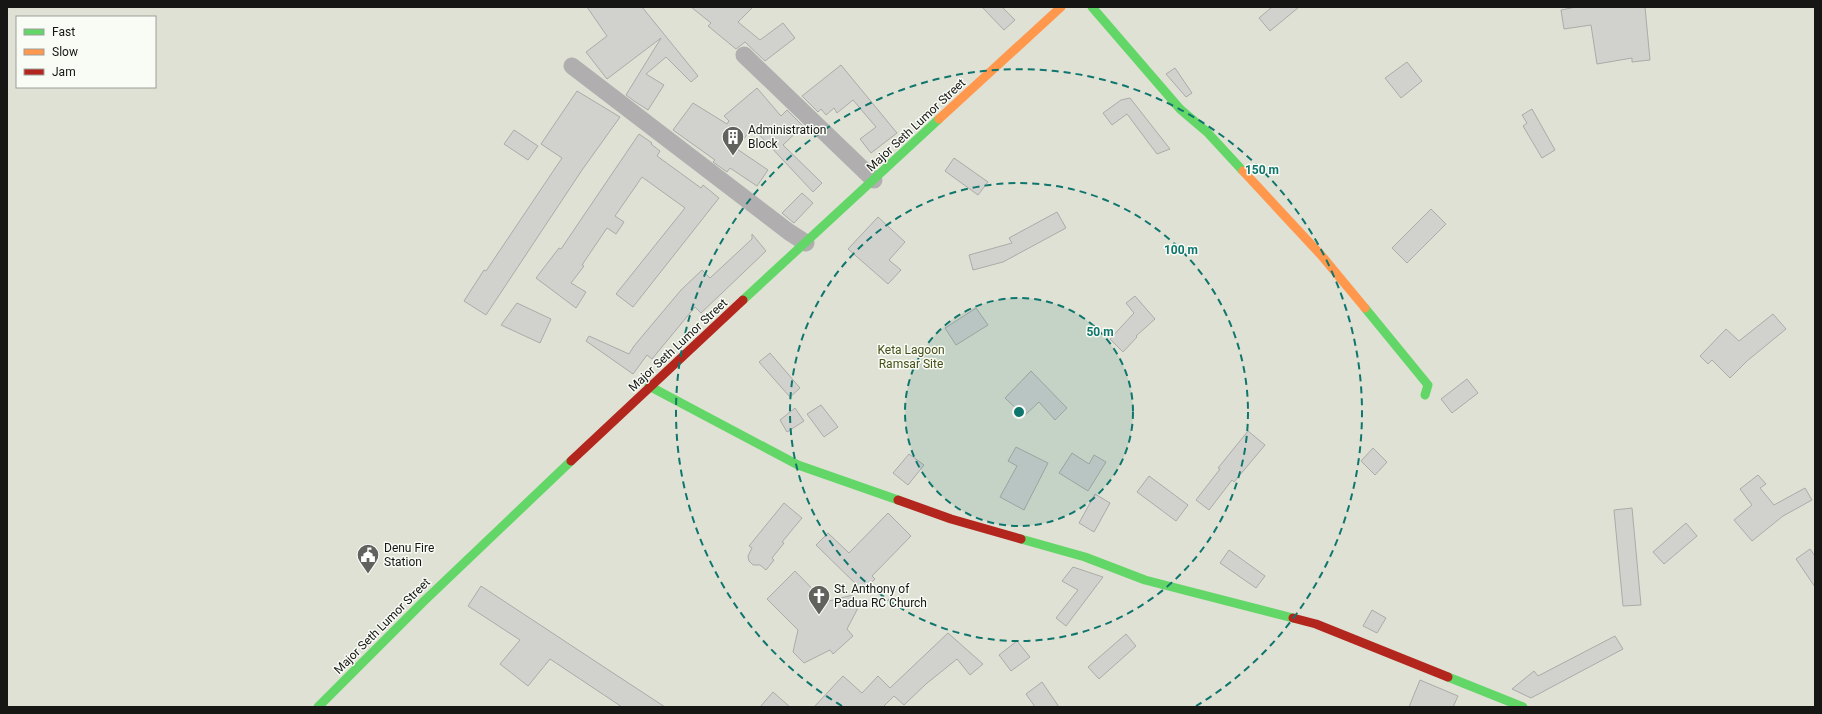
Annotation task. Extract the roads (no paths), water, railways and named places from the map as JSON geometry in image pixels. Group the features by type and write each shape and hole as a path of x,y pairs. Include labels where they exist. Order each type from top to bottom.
{"street":[{"path":"1092,7 1180,108 1207,132 1321,255 1428,385 1425,396"},
{"name":"Major Seth Lumor Street","path":"318,707 422,603 650,386 874,180 1050,11"},
{"path":"744,55 874,180"},
{"path":"572,66 789,232 806,243"},
{"path":"650,386 798,464 951,519 1085,557 1145,580 1316,624 1523,707"}],"place":[{"name":"Administration Block","path":"733,156"},
{"name":"Denu Fire Station","path":"368,574"},
{"name":"St. Anthony of Padua RC Church","path":"819,616"}],"park label":[{"name":"Keta Lagoon Ramsar Site","path":"911,357"}]}
